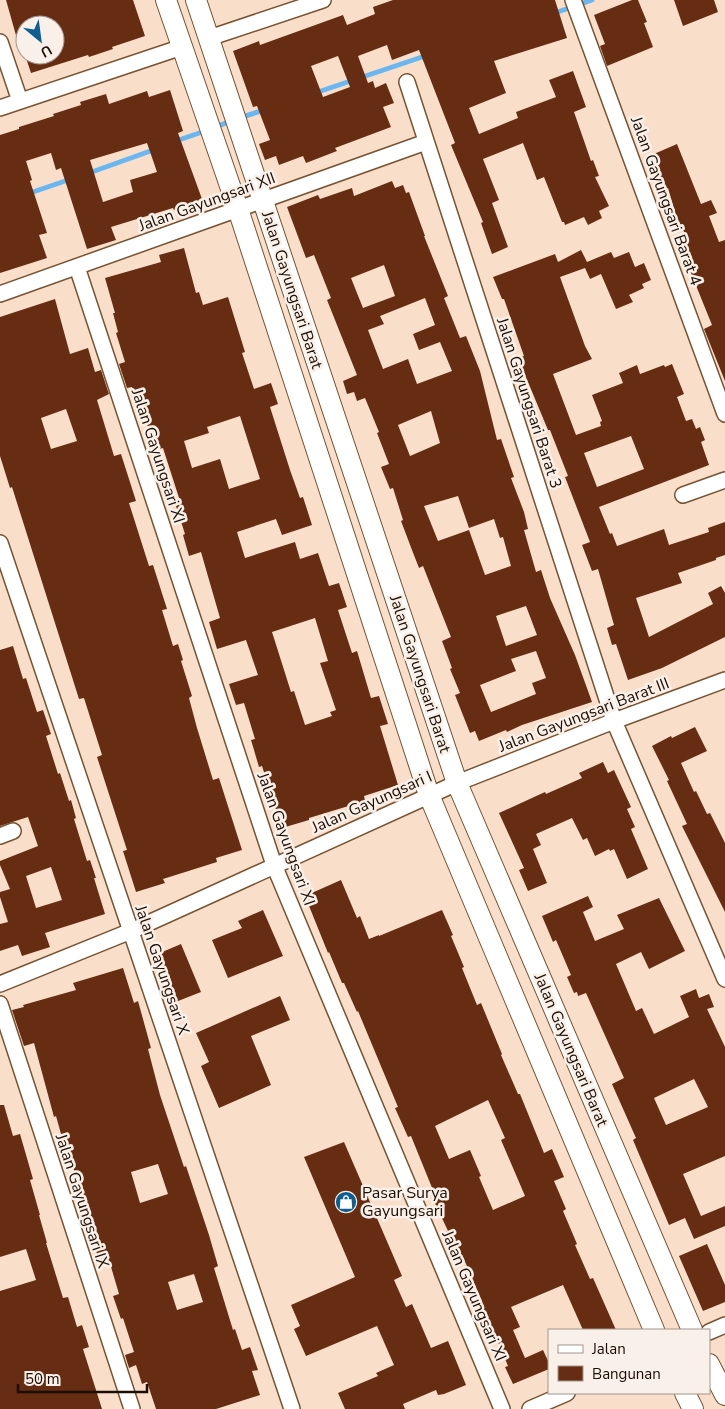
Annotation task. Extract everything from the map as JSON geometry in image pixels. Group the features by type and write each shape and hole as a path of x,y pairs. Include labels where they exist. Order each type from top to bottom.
{"street":[{"name":"Jalan Gayungsari Barat","path":"166,0 238,210 429,795 654,1329"},
{"name":"Jalan Gayungsari Barat","path":"196,0 456,783 692,1329"},
{"path":"209,38 324,0"},
{"name":"Jalan Gayungsari Barat 4","path":"573,0 725,414"},
{"path":"0,42 20,101"},
{"path":"0,108 182,47"},
{"name":"Jalan Gayungsari Barat 3","path":"407,82 616,727"},
{"name":"Jalan Gayungsari XII","path":"0,294 426,142"},
{"name":"Jalan Gayungsari XI","path":"77,267 274,866 502,1409"},
{"path":"683,495 725,480"},
{"name":"Jalan Gayungsari X","path":"0,543 292,1409"},
{"name":"Jalan Gayungsari Barat III","path":"456,783 616,727 725,680"},
{"name":"Jalan Gayungsari Barat III","path":"616,727 725,979"},
{"name":"Jalan Gayungsari I","path":"0,984 131,931 456,783"},
{"name":"Jalan Gayungsari IX","path":"0,1004 132,1409"},
{"path":"710,1332 725,1325"},
{"path":"710,1366 725,1395"},
{"path":"530,1409 564,1394"},
{"path":"686,1394 694,1409"}],"building":[{"path":"6,0 133,0 145,36 89,57 88,55 65,62 65,15 15,15 15,32"},
{"path":"393,0 555,0 567,38 494,61 506,93 469,108 479,134 518,118 516,112 556,97 549,80 573,71 586,107 574,112 591,161 593,160 599,176 595,177 609,206 599,211 602,218 588,225 584,217 565,225 562,222 544,177 537,180 523,143 483,159 499,200 492,203 508,247 492,254 481,223 483,222 451,145 455,143 419,50 392,60 387,45 358,56 368,83 373,81 375,88 386,83 394,103 383,107 391,127 335,148 337,151 306,163 303,156 279,165 276,156 265,160 259,144 270,140 257,106 253,107 233,51 259,41 260,45 343,15 347,25 375,14 373,7","holes":["338,56 350,87 323,97 311,66"]},
{"path":"632,0 638,0 647,22 644,23 653,47 607,66 600,46 605,44 594,15"},
{"path":"674,0 714,0 718,12 683,26"},
{"path":"28,65 56,65 31,73"},
{"path":"170,90 183,131 178,133 202,199 174,210 173,208 111,227 116,240 87,249 61,168 56,170 51,153 26,161 32,180 30,181 47,233 39,235 47,258 0,273 0,135 81,105 80,102 106,94 109,104 147,91 149,97","holes":["147,143 157,172 130,180 133,192 103,202 90,160"]},
{"path":"677,144 701,204 711,200 717,213 709,216 719,242 725,240 725,381 704,329 712,325 678,241 687,238 676,215 668,188 658,192 651,176 655,175 647,157"},
{"path":"392,181 395,188 403,185 406,193 409,192 448,296 444,298 460,338 466,336 480,371 497,440 501,439 514,477 511,478 524,512 528,529 524,530 536,572 541,570 550,598 575,655 592,702 522,725 507,732 506,730 479,741 475,731 470,733 455,695 460,693 450,669 452,668 442,641 451,637 423,566 419,568 401,521 403,520 393,488 390,489 381,467 389,464 377,433 379,432 365,398 357,401 354,392 347,394 343,381 357,375 327,300 331,298 314,255 306,258 287,207 318,195 320,199 352,188 354,196","holes":["384,265 395,296 363,308 351,278","425,298 435,325 413,334 419,350 440,342 452,371 417,384 408,359 383,369 368,330 384,324 380,316","431,411 440,443 410,456 398,425","458,496 469,528 494,519 500,538 503,537 511,566 485,575 469,530 438,541 424,506","526,606 537,635 506,646 496,616","536,651 546,678 532,683 536,694 491,712 480,685 516,671 511,659"]},
{"path":"184,248 196,293 199,292 203,305 228,297 245,352 242,353 254,389 271,383 278,404 270,407 290,470 300,498 303,497 312,525 282,535 276,519 237,532 245,558 295,542 300,559 318,553 329,586 339,583 347,607 338,610 352,653 357,651 371,698 379,696 388,724 380,726 398,785 364,796 365,801 282,828 262,766 259,767 251,740 255,739 244,703 236,705 229,684 258,675 246,640 217,649 209,622 220,618 201,552 189,556 183,535 185,534 176,506 181,504 163,448 155,450 144,415 141,416 132,387 127,388 119,364 125,362 116,333 118,332 113,313 115,313 105,278 161,262 159,255","holes":["240,416 260,479 229,489 220,459 192,468 184,441 209,433 207,427","315,618 328,661 320,663 336,710 330,712 332,716 305,725 294,691 291,692 272,632"]},
{"path":"581,250 587,262 611,252 614,258 629,252 635,267 644,263 651,280 642,284 644,288 629,295 633,302 616,309 601,274 590,279 585,268 560,277 585,346 592,359 553,374 576,435 601,426 600,422 602,421 592,395 623,383 619,373 637,365 640,374 672,364 684,394 677,397 686,421 692,419 696,429 700,427 705,440 701,442 709,465 599,507 617,546 664,529 669,545 709,532 708,528 725,522 725,555 678,573 682,583 636,598 649,637 713,604 708,593 721,586 725,593 725,637 662,668 628,680 616,644 612,645 607,628 614,625 598,569 592,571 582,545 590,542 565,477 568,476 518,358 524,356 504,299 502,299 493,277 555,254 558,262","holes":["631,436 644,469 597,487 584,453"]},
{"path":"55,299 70,354 88,348 95,372 101,370 109,394 97,400 114,456 121,454 136,501 129,503 149,566 153,565 167,609 162,610 173,646 178,644 183,660 181,661 192,696 189,698 197,728 213,780 219,778 242,850 216,858 217,862 163,879 165,883 136,892 123,851 127,850 97,757 102,755 84,698 79,699 12,487 10,488 0,456 0,317","holes":["66,409 77,441 51,449 41,418"]},
{"path":"13,646 23,679 26,678 37,712 43,710 51,734 46,736 58,774 60,773 69,801 71,800 76,818 74,819 87,861 90,860 96,878 94,878 105,914 45,933 50,947 22,956 18,945 0,951 0,924 8,922 0,892 10,889 0,861 38,846 28,817 0,826 0,650","holes":["51,867 62,900 36,908 26,876"]},
{"path":"695,727 707,751 681,763 694,792 696,791 707,814 710,813 725,843 725,912 682,826 687,824 667,781 669,780 652,746"},
{"path":"603,762 608,773 614,770 631,807 627,809 635,827 631,829 648,869 627,879 614,849 610,851 609,849 595,856 587,838 583,840 572,818 536,834 541,845 533,849 547,883 528,891 519,870 524,868 499,813 582,778 579,773"},
{"path":"341,880 357,918 360,916 369,939 442,910 453,935 451,936 477,1005 481,1003 501,1055 518,1094 520,1094 544,1153 552,1149 564,1177 554,1181 566,1209 563,1211 590,1279 593,1278 616,1329 583,1329 563,1285 511,1307 520,1327 513,1330 525,1358 543,1350 548,1361 548,1369 513,1384 505,1367 508,1366 496,1337 488,1341 482,1325 486,1323 478,1302 482,1301 463,1257 454,1261 443,1233 448,1231 434,1201 437,1200 411,1136 408,1137 395,1108 398,1107 358,1011 328,953 305,896","holes":["488,1100 505,1138 501,1140 525,1196 493,1210 470,1150 449,1159 435,1126"]},
{"path":"588,896 593,907 583,912 595,941 624,929 617,915 659,898 685,951 649,969 641,952 616,964 636,1011 642,1008 654,1034 689,1017 680,996 696,989 699,998 709,994 714,1007 707,1009 725,1047 725,1156 683,1174 701,1216 725,1206 725,1226 694,1239 685,1218 669,1225 633,1140 636,1138 612,1084 624,1078 586,993 578,996 577,992 574,993 567,977 571,975 556,940 553,942 542,916","holes":["694,1079 708,1107 666,1125 654,1098"]},
{"path":"263,910 283,956 228,978 212,940 242,928 238,921"},
{"path":"181,944 201,992 173,1003 153,956"},
{"path":"123,968 134,1003 138,1001 151,1048 148,1049 160,1095 209,1235 218,1266 214,1268 233,1330 235,1329 242,1350 250,1347 258,1370 252,1371 260,1395 216,1409 156,1409 147,1382 142,1384 136,1365 129,1368 125,1355 134,1352 123,1318 121,1319 113,1296 119,1294 109,1260 100,1263 92,1238 95,1238 65,1141 63,1141 56,1116 54,1117 34,1043 24,1046 12,1010 76,990 73,983","holes":["158,1164 168,1194 140,1203 131,1172","194,1274 203,1302 177,1310 168,1282"]},
{"path":"280,996 290,1020 251,1036 271,1085 219,1108 201,1066 209,1062 196,1033"},
{"path":"0,1105 4,1105 13,1136 20,1134 33,1179 30,1180 46,1243 63,1298 68,1297 77,1327 82,1325 89,1347 83,1349 102,1409 0,1409 0,1291 36,1280 26,1249 0,1257"},
{"path":"344,1142 402,1276 394,1280 406,1307 412,1304 431,1348 448,1341 466,1385 438,1395 436,1390 403,1404 405,1409 345,1409 338,1393 378,1376 376,1373 394,1365 377,1326 306,1356 294,1329 300,1326 291,1305 355,1277 304,1157"},
{"path":"707,1244 725,1285 725,1302 703,1311 679,1256"}],"waterway":[{"path":"552,14 592,0"},
{"path":"315,93 428,55"},
{"path":"239,118 264,110"},
{"path":"213,128 231,121"},
{"path":"176,141 205,131"},
{"path":"89,173 156,149"},
{"path":"27,194 71,179"}],"place":[{"name":"Pasar Surya Gayungsari","path":"346,1202"}]}
